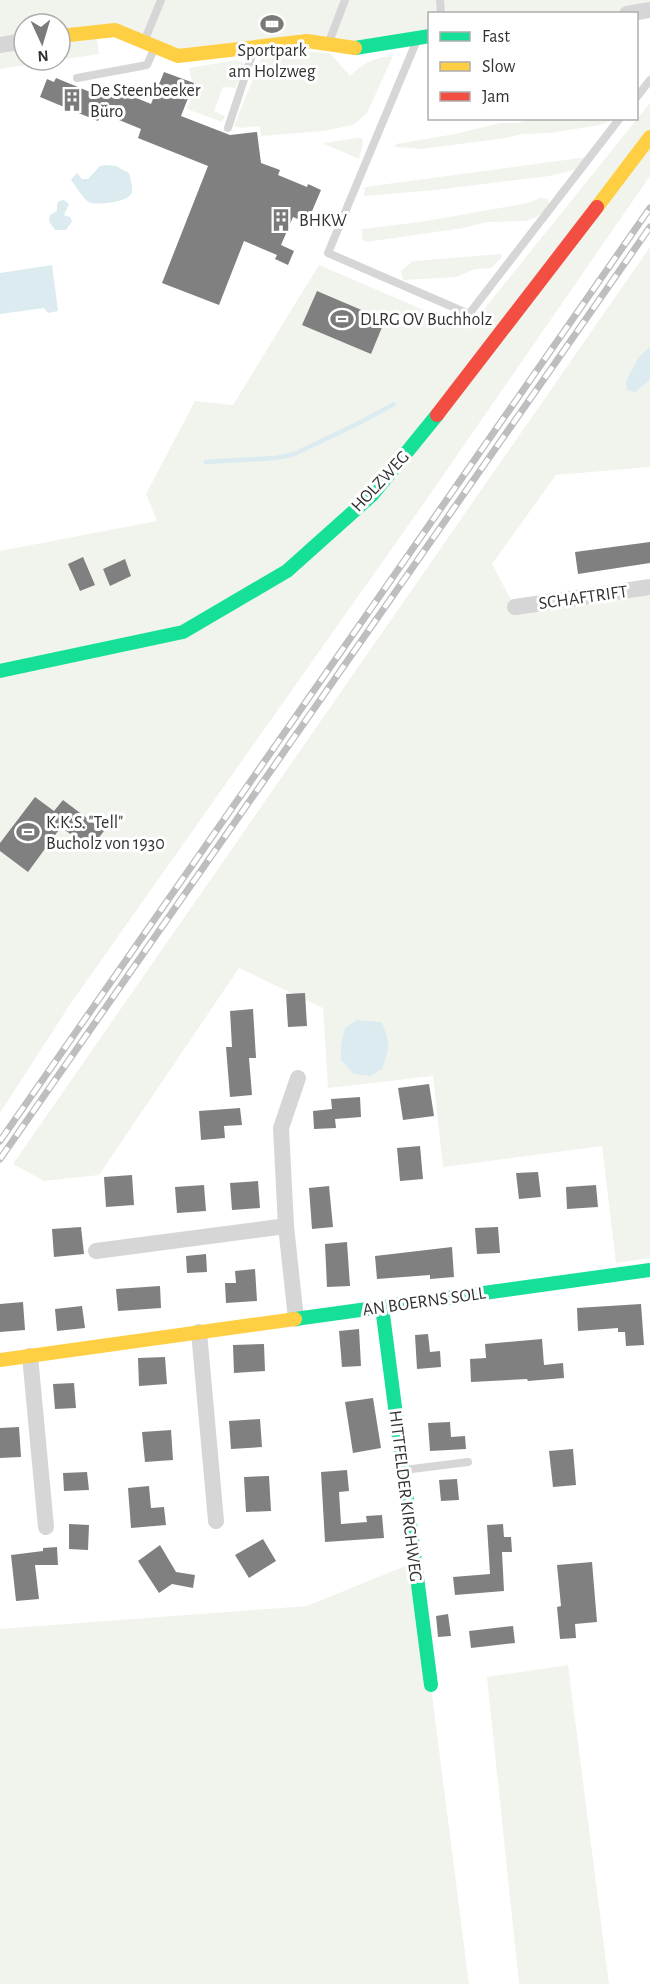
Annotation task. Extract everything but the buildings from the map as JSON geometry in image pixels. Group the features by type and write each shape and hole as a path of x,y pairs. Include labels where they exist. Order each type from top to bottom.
{"street":[{"path":"72,35 115,30 178,56 307,40 358,48 424,37"},
{"name":"HOLZWEG","path":"0,671 183,632 287,571 379,486 441,411 650,137"},
{"name":"SCHAFTRIFT","path":"515,607 650,587"},
{"path":"296,1319 286,1226 281,1128 298,1078"},
{"path":"96,1251 286,1226"},
{"name":"AN BOERNS SOLL","path":"0,1360 650,1270"},
{"name":"HITTFELDER KIRCHWEG","path":"382,1307 431,1685"},
{"path":"199,1332 216,1521"},
{"path":"30,1356 46,1527"}],"lane":[{"path":"77,78 147,65 161,0"},
{"path":"329,43 345,0"},
{"path":"424,37 328,253 469,314 618,120"},
{"path":"228,128 254,47"},
{"path":"638,95 650,80"},
{"path":"403,1470 468,1462"}],"shaded area":[{"name":"Sportpark am Holzweg","path":"0,0 650,0 650,10 635,12 428,12 428,36 178,56 96,31 99,54 72,58 72,12 12,12 12,67 0,69"},
{"path":"295,51 330,53 350,76 370,61 393,56 367,113 353,125 324,131 261,136 260,126 241,128 234,126 262,56"},
{"path":"237,60 247,65 235,88 223,87 214,111 225,116 222,122 187,109 196,85 192,81 189,68"},
{"path":"650,103 650,176 424,503 71,1003 0,1113 0,551 157,521 146,494 195,401 233,405 319,265 468,329"},
{"path":"530,120 612,120 600,125 550,133 522,134 422,149 395,147 396,144 455,134 500,123"},
{"path":"362,138 363,144 359,159 322,143"},
{"path":"587,157 577,169 550,176 364,196 365,187"},
{"path":"100,166 116,166 129,173 132,192 120,201 89,202 71,180 77,173 82,179 88,179"},
{"path":"540,198 548,199 547,209 537,217 526,221 487,222 463,228 366,242 362,239 362,229 420,222 528,203"},
{"path":"64,200 69,204 64,215 70,217 72,221 66,230 55,230 49,221 50,215 57,211 59,201"},
{"path":"650,247 650,467 556,475 492,564 515,607 650,587 650,1258 616,1263 602,1146 443,1167 433,1076 328,1088 323,1008 239,968 99,1175 44,1181 13,1164"},
{"path":"500,254 502,257 491,268 475,269 456,277 403,280 401,271 413,261"},
{"path":"52,265 58,311 48,313 44,308 0,314 0,273"},
{"path":"650,347 650,380 635,392 627,390 626,381 639,357"},
{"path":"357,1020 381,1022 388,1040 382,1069 370,1076 354,1074 341,1060 341,1045 345,1028"},
{"path":"415,1562 469,1984 0,1984 0,1629 307,1606"},
{"path":"568,1665 609,1984 519,1984 487,1677"}],"waterway":[{"path":"206,462 292,455 394,404"}],"railway":[{"path":"0,1141 650,208"},
{"path":"0,1159 650,227"}],"traffic: fast":[{"path":"355,48 428,36"},
{"path":"0,671 183,632 287,571 372,495 437,415"},
{"path":"295,1319 650,1270"},
{"path":"382,1307 431,1685"}],"traffic: slow":[{"path":"72,35 115,30 178,56 307,41 355,48"},
{"path":"597,207 650,137"},
{"path":"0,1360 295,1319"}],"traffic: jam":[{"path":"437,415 597,207"}],"place":[{"name":"Sportpark am Holzweg","path":"272,24"},
{"name":"De Steenbeeker Büro","path":"72,100"},
{"name":"BHKW","path":"281,220"},
{"name":"DLRG OV Buchholz","path":"342,319"},
{"name":"K.K.S. \"Tell\" Bucholz von 1930","path":"28,832"}]}
